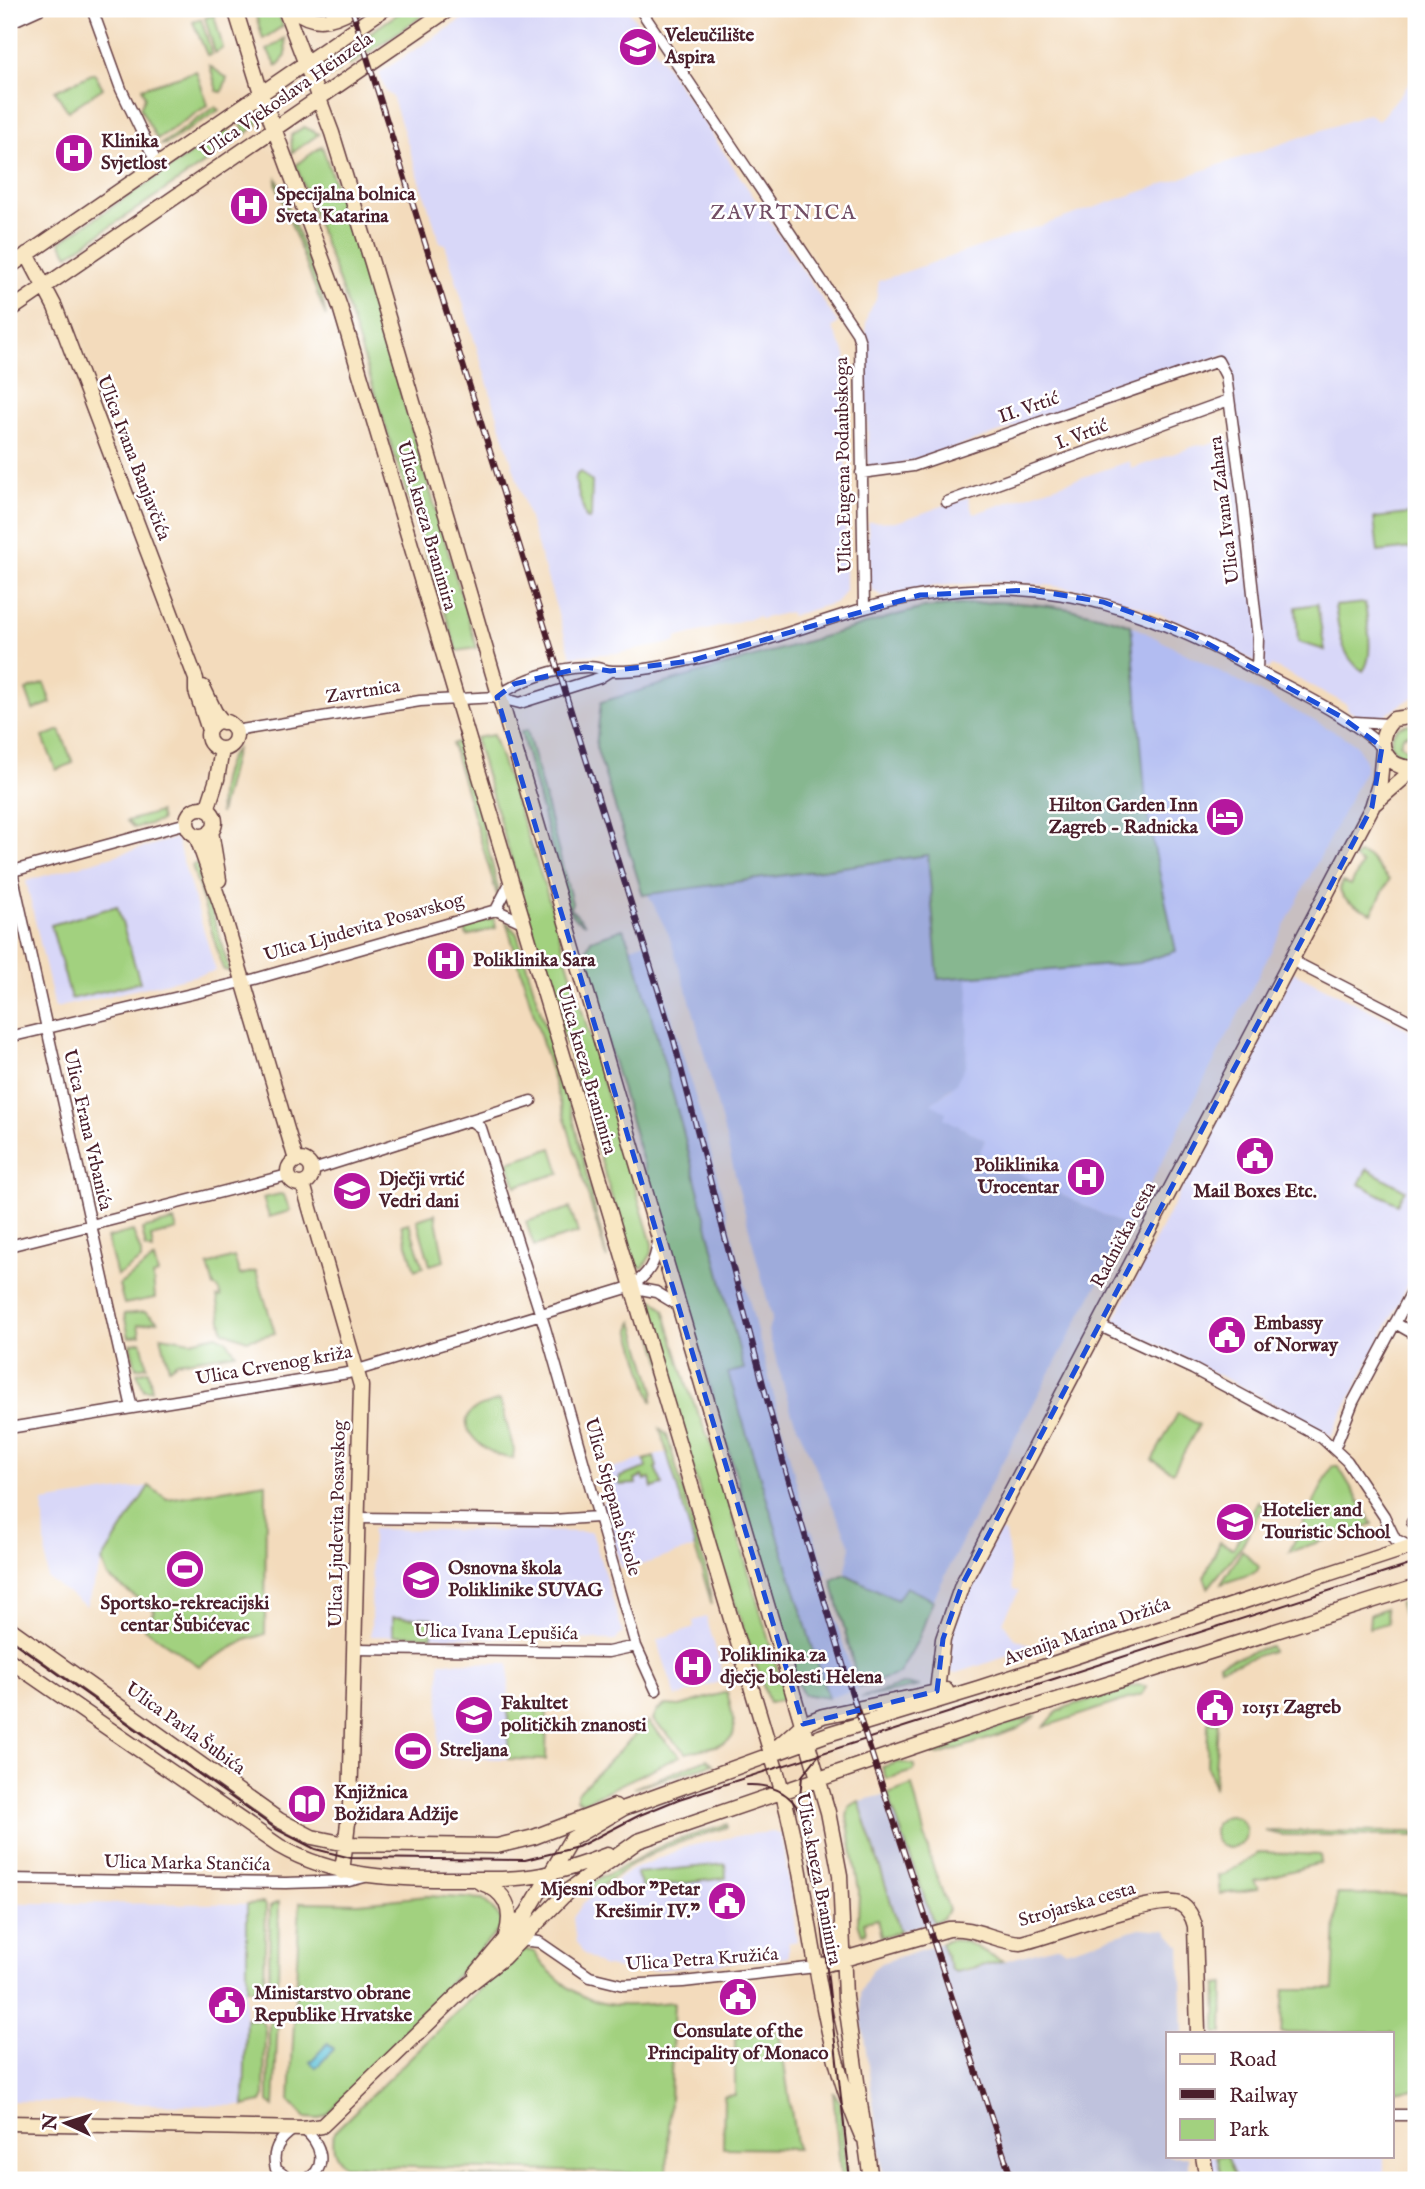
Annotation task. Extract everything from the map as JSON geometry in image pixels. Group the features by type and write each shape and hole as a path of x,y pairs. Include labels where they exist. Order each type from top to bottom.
{"main road":[{"name":"Ulica kneza Branimira","path":"235,9 261,93 340,307 782,1790 795,1840 816,1967 845,2095 868,2150"},
{"name":"Ulica kneza Branimira","path":"285,9 332,132 372,262 497,697 818,1777 839,1866 848,2020 871,2180"},
{"path":"293,9 314,20 328,21 353,9"},
{"name":"Ulica Vjekoslava Heinzela","path":"9,267 384,9"},
{"name":"Ulica Vjekoslava Heinzela","path":"9,311 449,9"},
{"name":"Ulica Ivana Banjavčića","path":"27,254 46,287 196,679 223,722"},
{"name":"Ulica Ivana Banjavčića","path":"196,679 196,691 209,730"},
{"path":"1394,720 1416,701"},
{"path":"1394,720 1416,716"},
{"name":"Radnička cesta","path":"937,1691 943,1639 962,1585 1372,807 1380,780 1383,748 1394,720"},
{"path":"223,722 235,731 233,744 222,749 211,743 209,730 223,722"},
{"path":"1383,748 1399,767 1415,767"},
{"path":"207,810 217,779 222,749"},
{"name":"Radnička cesta","path":"1372,807 1415,767"},
{"path":"194,810 207,810 214,818 211,831 205,835 192,829 194,810"},
{"name":"Ulica Ljudevita Posavskog","path":"192,829 221,906 296,1160"},
{"name":"Ulica Ljudevita Posavskog","path":"211,831 221,906"},
{"path":"296,1160 307,1161 313,1170 310,1179 303,1184 293,1181 288,1175 290,1165 296,1160"},
{"name":"Ulica Ljudevita Posavskog","path":"303,1184 358,1370 361,1394 355,1649 346,1844 342,1872"},
{"name":"Avenija Marina Držića","path":"643,1800 808,1741 1413,1546"},
{"path":"9,1660 279,1846 342,1872 365,1877 520,1878 551,1873 818,1777 1416,1587"},
{"name":"Ulica Pavla Šubića","path":"9,1628 279,1821 312,1837 346,1844 507,1844 546,1833 595,1811 643,1800"},
{"path":"771,1754 803,1724 875,1703 937,1691 979,1688"},
{"path":"9,2123 293,2129 328,2124 467,1986 490,1970 513,1939 565,1846 576,1835 643,1800"},
{"path":"513,1939 579,1881 628,1847"},
{"path":"471,1879 491,1886 508,1904 513,1939"},
{"name":"Strojarska cesta","path":"816,1967 949,1929 966,1929 1007,1942 1021,1943 1153,1904 1176,1903 1187,1910 1195,1926 1198,2032"},
{"path":"1203,2158 1208,2180"}],"street":[{"path":"9,23 40,9"},
{"path":"92,9 121,89 156,164"},
{"name":"Ulica Eugena Podaubskoga","path":"640,9 857,332 860,342 864,608"},
{"name":"Ulica Ivana Zahara","path":"1206,365 1218,361 1222,364 1229,400 1258,638 1257,671"},
{"name":"II. Vrtić","path":"861,473 913,466 1206,365"},
{"name":"I. Vrtić","path":"947,502 1229,400"},
{"path":"864,608 920,595 1006,588 1103,601 1192,635 1340,716 1383,748"},
{"name":"Zavrtnica","path":"235,731 408,702 497,697 520,703 598,678 610,671 690,660 864,608"},
{"name":"Zavrtnica","path":"497,697 514,684 567,670 595,667 610,671"},
{"path":"1340,716 1366,724 1394,720"},
{"path":"10,867 192,829"},
{"name":"Ulica Frana Vrbanića","path":"10,867 132,1408"},
{"name":"Ulica Ljudevita Posavskog","path":"496,910 510,883"},
{"name":"Ulica Ljudevita Posavskog","path":"242,982 496,910 522,922"},
{"path":"1291,960 1416,1024"},
{"path":"9,1037 242,982"},
{"path":"313,1170 531,1101"},
{"path":"470,1121 477,1123 484,1136 540,1312"},
{"path":"9,1246 288,1175"},
{"name":"Ulica Crvenog križa","path":"9,1428 358,1370 540,1312 630,1287 642,1279 655,1263 658,1242"},
{"path":"1335,1447 1348,1412 1416,1284"},
{"path":"630,1287 656,1292 676,1304"},
{"name":"Ulica Stjepana Širole","path":"540,1312 636,1646 656,1690"},
{"path":"1395,1323 1416,1335"},
{"path":"1098,1325 1246,1396 1335,1447 1384,1516 1395,1539 1413,1546"},
{"path":"358,1518 552,1520 597,1517"},
{"name":"Ulica Ivana Lepušića","path":"355,1649 608,1652 636,1646"},
{"name":"Ulica Marka Stančića","path":"9,1879 286,1883 349,1881 365,1877"},
{"name":"Ulica Petra Kružića","path":"513,1939 539,1942 590,1977 623,1985 683,1982 816,1967"},
{"path":"1394,2115 1416,2115"},
{"path":"314,2178 328,2124"},
{"path":"290,2180 275,2177 275,2152 284,2136 293,2129 315,2139 321,2158"}],"highlighted area":[{"path":"1031,590 1103,602 1192,635 1340,716 1382,747 1372,807 962,1585 943,1639 937,1691 803,1724 497,697 514,684 585,667 610,671 690,661 920,595"}],"shaded area":[{"path":"478,9 628,9 838,323 832,328 846,355 845,590 837,602 791,616 790,612 760,619 759,616 676,638 676,642 619,653 571,656 445,244 440,242 392,96 386,92 379,73"},
{"path":"1416,76 1416,695 1381,718 1365,719 1349,711 1346,704 1272,666 1268,669 1190,627 1142,607 1087,591 994,582 936,586 883,596 873,591 869,582 868,522 900,521 968,497 973,514 1130,461 1131,469 1195,446 1237,440 1225,355 960,446 888,468 868,470 866,324 868,313 876,300 879,281 1369,114 1378,121"},
{"path":"1131,625 1356,744 1365,761 1365,770 1128,1227 979,1154 985,1140 943,1118 931,1104 951,1088 966,1064 967,975 1138,963 1176,950 1147,814"},
{"path":"176,838 216,971 55,1008 26,881"},
{"path":"929,855 939,978 967,975 969,990 966,1064 956,1083 931,1104 946,1112 944,1118 985,1140 979,1154 1128,1227 990,1485 933,1600 906,1588 898,1601 845,1574 851,1547 792,1414 768,1331 772,1318 693,1010 669,935 648,894"},
{"path":"649,941 705,1130 808,1528 813,1533 826,1574 822,1576 857,1689 828,1698 727,1373 743,1370 733,1321 631,947"},
{"path":"1293,972 1416,1033 1416,1269 1331,1436 1260,1396 1113,1322"},
{"path":"672,1451 699,1546 635,1567 621,1568 601,1504 606,1499 598,1472"},
{"path":"149,1486 102,1561 86,1606 47,1578 43,1502"},
{"path":"372,1529 592,1532 623,1633 615,1640 371,1636"},
{"path":"998,1531 1006,1533 1013,1589 1019,1591 1003,1622 1014,1638 1035,1647 957,1673 950,1672 950,1627"},
{"name":"Poliklinika za dječje bolesti Helena","path":"706,1617 725,1680 676,1697 657,1640 694,1627 693,1621"},
{"name":"Fakultet političkih znanosti","path":"440,1662 509,1663 508,1759 438,1758"},
{"path":"888,1794 933,1922 900,1931 859,1801"},
{"path":"773,1832 782,1835 797,1941 788,1943 788,1957 636,1972 602,1966 583,1953 576,1942 573,1918 583,1903 631,1870 685,1847 742,1835"},
{"path":"9,1903 247,1904 244,2106 9,2101"},
{"path":"1140,1928 1166,1930 1180,1946 1183,2032 1166,2032 1166,2158 1188,2158 1188,2180 884,2180 861,2015 860,1993 872,1970 881,1963 941,1943 951,1970 966,1971 1059,1946 1066,1951"},
{"path":"1208,2158 1384,2158 1384,2180 1214,2180"}],"green space":[{"path":"254,9 277,9 283,26 263,39"},
{"path":"405,9 432,9 349,66 343,51"},
{"path":"214,15 223,48 215,53 205,18"},
{"path":"201,19 212,54 207,55 193,22"},
{"path":"285,38 286,56 277,66 267,50"},
{"path":"334,57 339,71 329,77 320,75 321,68"},
{"path":"210,66 227,78 222,92 217,91"},
{"path":"196,71 208,105 157,139 140,108 145,97 142,88"},
{"path":"94,73 103,88 68,111 55,91"},
{"path":"215,107 219,110 166,144 160,145"},
{"path":"256,116 258,124 245,135 240,120"},
{"path":"304,127 319,134 292,153 291,135"},
{"path":"228,129 233,144 68,255 60,242"},
{"path":"322,146 367,279 477,648 457,651 342,290 296,165"},
{"path":"277,179 321,292 326,317 276,184"},
{"path":"581,472 592,482 589,519 586,518 575,481 577,474"},
{"path":"1416,513 1416,539 1412,548 1378,552 1374,518"},
{"path":"994,602 1063,608 1131,625 1147,814 1176,951 1138,963 938,979 928,855 643,895 596,747 601,702 924,608"},
{"path":"1365,603 1369,657 1363,671 1350,659 1346,651 1335,606"},
{"path":"1317,604 1325,650 1298,642 1296,607"},
{"path":"44,683 51,703 33,710 26,690"},
{"path":"1410,724 1416,726 1416,742 1408,734 1403,736 1400,743 1407,750 1416,744 1416,757 1403,758 1391,747 1392,738 1398,728"},
{"path":"60,730 73,763 56,770 43,737"},
{"path":"527,730 572,903 570,908 585,924 574,918 568,908 521,732"},
{"path":"493,735 545,887 652,1244 652,1253 643,1268 632,1265 475,738"},
{"path":"461,740 498,888 497,895 452,744"},
{"path":"236,749 220,814 222,780 227,763"},
{"path":"211,755 207,786 195,800"},
{"path":"159,812 161,821 134,828 127,821"},
{"path":"1358,854 1369,857 1389,880 1372,913 1349,902 1341,893 1342,882 1351,885 1362,864 1353,858"},
{"path":"197,863 230,972 223,969 192,865"},
{"path":"117,906 140,982 71,999 51,925"},
{"path":"494,918 496,928 467,936 464,927"},
{"path":"506,921 517,934 573,1118 607,1259"},
{"path":"623,929 636,961 683,1131 744,1369 728,1373 828,1698 803,1694 798,1684 587,973 584,955 591,940"},
{"path":"552,1148 560,1173 516,1186 508,1162"},
{"path":"1367,1169 1405,1190 1397,1204 1359,1184"},
{"path":"284,1195 290,1211 269,1217 263,1198"},
{"path":"570,1208 578,1233 534,1246 526,1222"},
{"path":"435,1214 444,1261 430,1265 417,1220"},
{"path":"174,1221 177,1230 151,1237 153,1250 146,1248 142,1229"},
{"path":"409,1223 423,1267 415,1270 401,1225"},
{"path":"133,1231 141,1260 117,1276 107,1238"},
{"path":"234,1257 240,1275 256,1271 275,1333 247,1340 223,1331 217,1297 221,1297 218,1288 214,1287 208,1265"},
{"path":"154,1259 158,1274 153,1276 155,1298 124,1304 119,1285"},
{"path":"655,1300 664,1310 687,1386 713,1450 786,1699 769,1703 718,1554 645,1306 647,1301"},
{"path":"145,1312 158,1321 138,1325 140,1335 129,1337 124,1314"},
{"path":"633,1322 654,1390 652,1402 630,1329"},
{"path":"217,1335 226,1340 236,1353 177,1362 169,1368 161,1336 191,1341"},
{"path":"141,1341 147,1366 136,1368 130,1344"},
{"path":"148,1370 152,1390 144,1390 137,1373"},
{"path":"500,1400 514,1450 513,1458 504,1457 484,1447 470,1432 467,1424 468,1417 474,1410"},
{"path":"1178,1413 1199,1425 1173,1472 1152,1460"},
{"path":"660,1429 667,1435 707,1573 712,1605"},
{"path":"654,1457 655,1468 663,1485 652,1488 650,1479 645,1480 643,1476 635,1479 636,1484 619,1485 620,1477 647,1468 644,1460"},
{"path":"1332,1466 1338,1466 1373,1524 1289,1552"},
{"name":"Sportsko-rekreacijski centar Šubićevac","path":"266,1483 265,1634 246,1640 199,1666 144,1628 155,1611 108,1577 102,1561 149,1486 167,1499"},
{"path":"1258,1501 1263,1505 1241,1547 1208,1588 1204,1577 1220,1542 1233,1549"},
{"path":"1242,1550 1259,1567 1254,1573 1221,1584"},
{"path":"845,1574 897,1600 906,1587 933,1600 918,1640 899,1674 859,1687 832,1580"},
{"path":"1416,1600 1416,1614 1404,1618 1400,1603"},
{"path":"1385,1608 1388,1623 1369,1628 1370,1615"},
{"path":"393,1617 433,1618 432,1636 393,1635"},
{"path":"1270,1646 1272,1651 1220,1668 1219,1663"},
{"path":"904,1684 920,1686 861,1698"},
{"path":"1136,1685 1146,1686 1143,1694 1044,1727 1057,1712 1067,1707"},
{"path":"727,1692 734,1732 726,1742 716,1746 686,1753 653,1720 657,1711 665,1705 680,1706"},
{"path":"508,1707 547,1708 546,1760 508,1759"},
{"path":"1037,1715 1018,1729 939,1755 932,1753 933,1749"},
{"path":"648,1722 680,1756 584,1802 577,1799 577,1793"},
{"path":"1208,1722 1218,1722 1214,1788 1207,1765"},
{"path":"707,1759 713,1764 634,1788"},
{"path":"899,1762 915,1765 914,1771 886,1779 882,1767"},
{"path":"912,1785 931,1861 949,1910 942,1919 933,1922 888,1794"},
{"path":"859,1801 900,1931 881,1937 877,1919 864,1922 866,1933 862,1934 858,1922 859,1891 847,1817 849,1807"},
{"path":"1230,1816 1242,1820 1246,1832 1242,1844 1230,1848 1218,1844 1214,1832 1218,1820"},
{"path":"727,1824 727,1827 666,1847 632,1864 602,1886 586,1890 584,1887 665,1844"},
{"path":"1265,1831 1414,1832 1416,1836 1281,1835"},
{"path":"1260,1852 1320,1855 1321,1863 1254,1881 1258,1889 1220,1894 1218,1875 1222,1876"},
{"path":"725,1864 726,1878 643,1888 636,1873"},
{"path":"1337,1894 1416,1895 1416,2090 1394,2090 1394,2032 1281,2032 1284,1989 1333,1989"},
{"path":"427,1896 483,1899 505,1923 328,2114 318,2119 306,2118 290,2101 300,1902 359,1903"},
{"path":"279,1902 278,1989 273,1989 269,1984 270,1906"},
{"path":"263,1903 266,1906 264,1984 261,1989 247,1989 247,1904"},
{"path":"950,1940 964,1941 1003,1961 955,1972 951,1970 941,1943"},
{"path":"526,1950 535,1952 544,1966 570,1989 597,2002 625,2005 674,2002 667,2174 344,2165 334,2150 334,2132 514,1956"},
{"path":"1224,1984 1223,2032 1216,2032 1217,1985"},
{"path":"278,2018 274,2107 268,2102 269,2023"},
{"path":"246,2019 261,2020 265,2027 264,2096 261,2102 244,2106"},
{"path":"779,2031 797,2149 723,2148 724,2096 735,2095 735,2037"},
{"path":"833,2092 840,2103 847,2180 841,2180"},
{"path":"1217,2158 1228,2158 1237,2180 1222,2180"},
{"path":"351,2173 466,2175 465,2178"},
{"path":"471,2176 619,2180 471,2178"}],"water":[{"path":"328,2043 334,2049 316,2068 310,2062"}],"tram line":[{"path":"9,1639 276,1829 315,1849 351,1858 525,1860 578,1847 640,1815 679,1799 1416,1563"},
{"path":"818,1756 802,1776 800,1798 822,1924 850,2180"},
{"path":"747,1785 779,1790 797,1806 801,1814"}],"railway":[{"path":"352,9 674,1041 783,1461 851,1691 1012,2180"}],"place":[{"name":"Veleučilište Aspira","path":"638,47"},
{"name":"Klinika Svjetlost","path":"74,153"},
{"name":"Specijalna bolnica Sveta Katarina","path":"249,206"},
{"name":"Hilton Garden Inn Zagreb - Radnicka","path":"1225,817"},
{"name":"Poliklinika Sara","path":"446,961"},
{"name":"Mail Boxes Etc.","path":"1255,1156"},
{"name":"Poliklinika Urocentar","path":"1086,1177"},
{"name":"Dječji vrtić Vedri dani","path":"352,1191"},
{"name":"Embassy of Norway","path":"1227,1335"},
{"name":"Hotelier and Touristic School","path":"1235,1522"},
{"name":"Sportsko-rekreacijski centar Šubićevac","path":"185,1569"},
{"name":"Osnovna škola Poliklinike SUVAG","path":"421,1580"},
{"name":"Poliklinika za dječje bolesti Helena","path":"693,1667"},
{"name":"10151 Zagreb","path":"1215,1708"},
{"name":"Fakultet političkih znanosti","path":"474,1715"},
{"name":"Streljana","path":"413,1751"},
{"name":"Knjižnica Božidara Adžije","path":"307,1804"},
{"name":"Mjesni odbor \"Petar Krešimir IV.\"","path":"727,1901"},
{"name":"Consulate of the Principality of Monaco","path":"738,1997"},
{"name":"Ministarstvo obrane Republike Hrvatske","path":"227,2005"}],"district":[{"name":"ZAVRTNICA","path":"784,213"}]}
